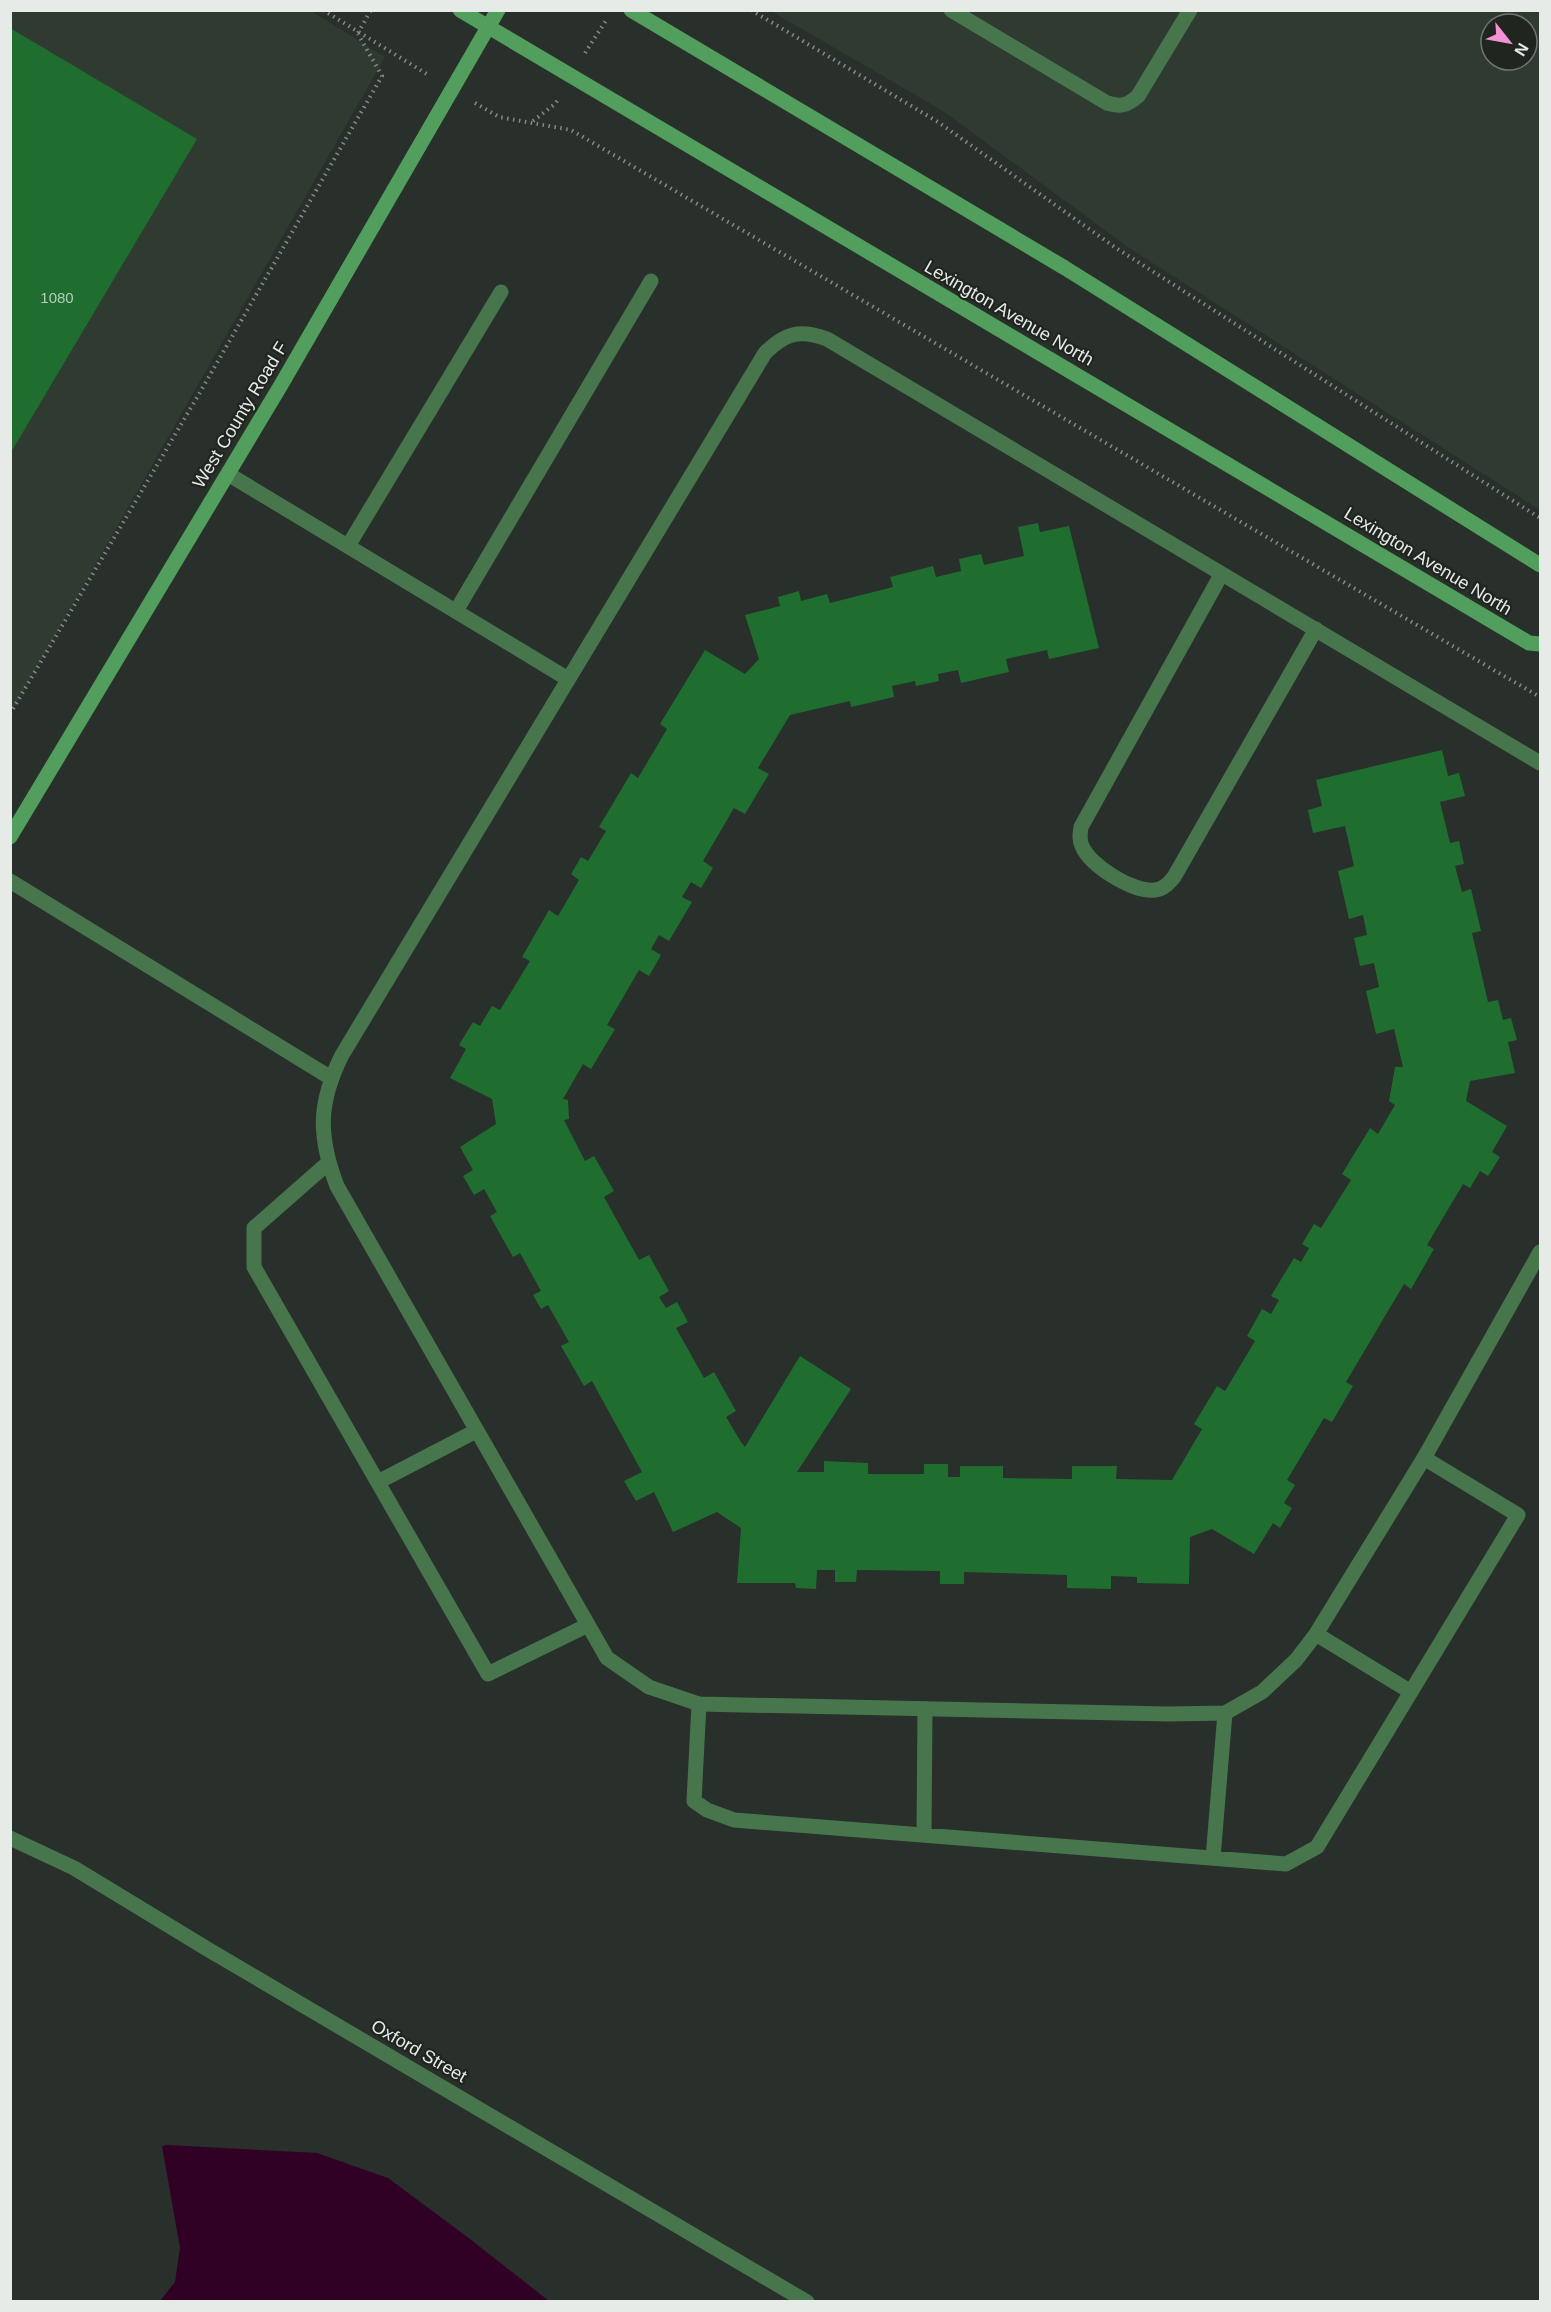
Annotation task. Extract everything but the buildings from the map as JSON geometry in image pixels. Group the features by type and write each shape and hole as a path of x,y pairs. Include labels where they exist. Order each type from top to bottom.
{"main road":[{"name":"Lexington Avenue North","path":"460,10 1528,643 1540,644"},
{"name":"West County Road F","path":"10,837 228,474 498,10"},
{"path":"631,10 1065,268 1540,565"}],"street":[{"path":"951,10 1107,103 1118,106 1130,104 1138,96 1190,10"},
{"path":"456,611 651,281"},
{"path":"348,546 501,292"},
{"path":"1540,744 1536,760 827,339 812,333 791,334 777,341 765,352 342,1055 323,1103 323,1134 328,1163 337,1186 586,1626 607,1658 649,1687 699,1704 1168,1714 1225,1713 1262,1692 1296,1660 1316,1634 1424,1458 1540,1254"},
{"path":"228,474 568,679"},
{"path":"1221,575 1081,827 1080,839 1088,857 1113,876 1138,889 1147,890 1157,890 1166,886 1174,877 1316,629"},
{"path":"10,881 331,1078"},
{"path":"328,1163 254,1228 254,1267 488,1674 586,1626"},
{"path":"378,1482 476,1431"},
{"path":"699,1704 694,1801 707,1810 734,1820 1286,1864 1317,1847 1518,1515 1424,1458"},
{"path":"1316,1634 1411,1692"},
{"path":"924,1835 925,1709"},
{"path":"1213,1858 1225,1713"},
{"name":"Oxford Street","path":"10,1838 74,1868 209,1950 807,2301"}],"path":[{"path":"10,714 182,424 382,76 358,33 323,10"},
{"path":"358,33 371,10"},
{"path":"751,10 938,122 1116,248 1540,518"},
{"path":"533,122 571,130 1540,697"}],"shaded area":[{"path":"11,11 311,11 385,57 11,713"},
{"path":"771,11 1540,11 1540,510 1129,248 943,111"},
{"path":"162,2146 317,2153 388,2178 549,2301 160,2301 175,2282 180,2248"}]}
